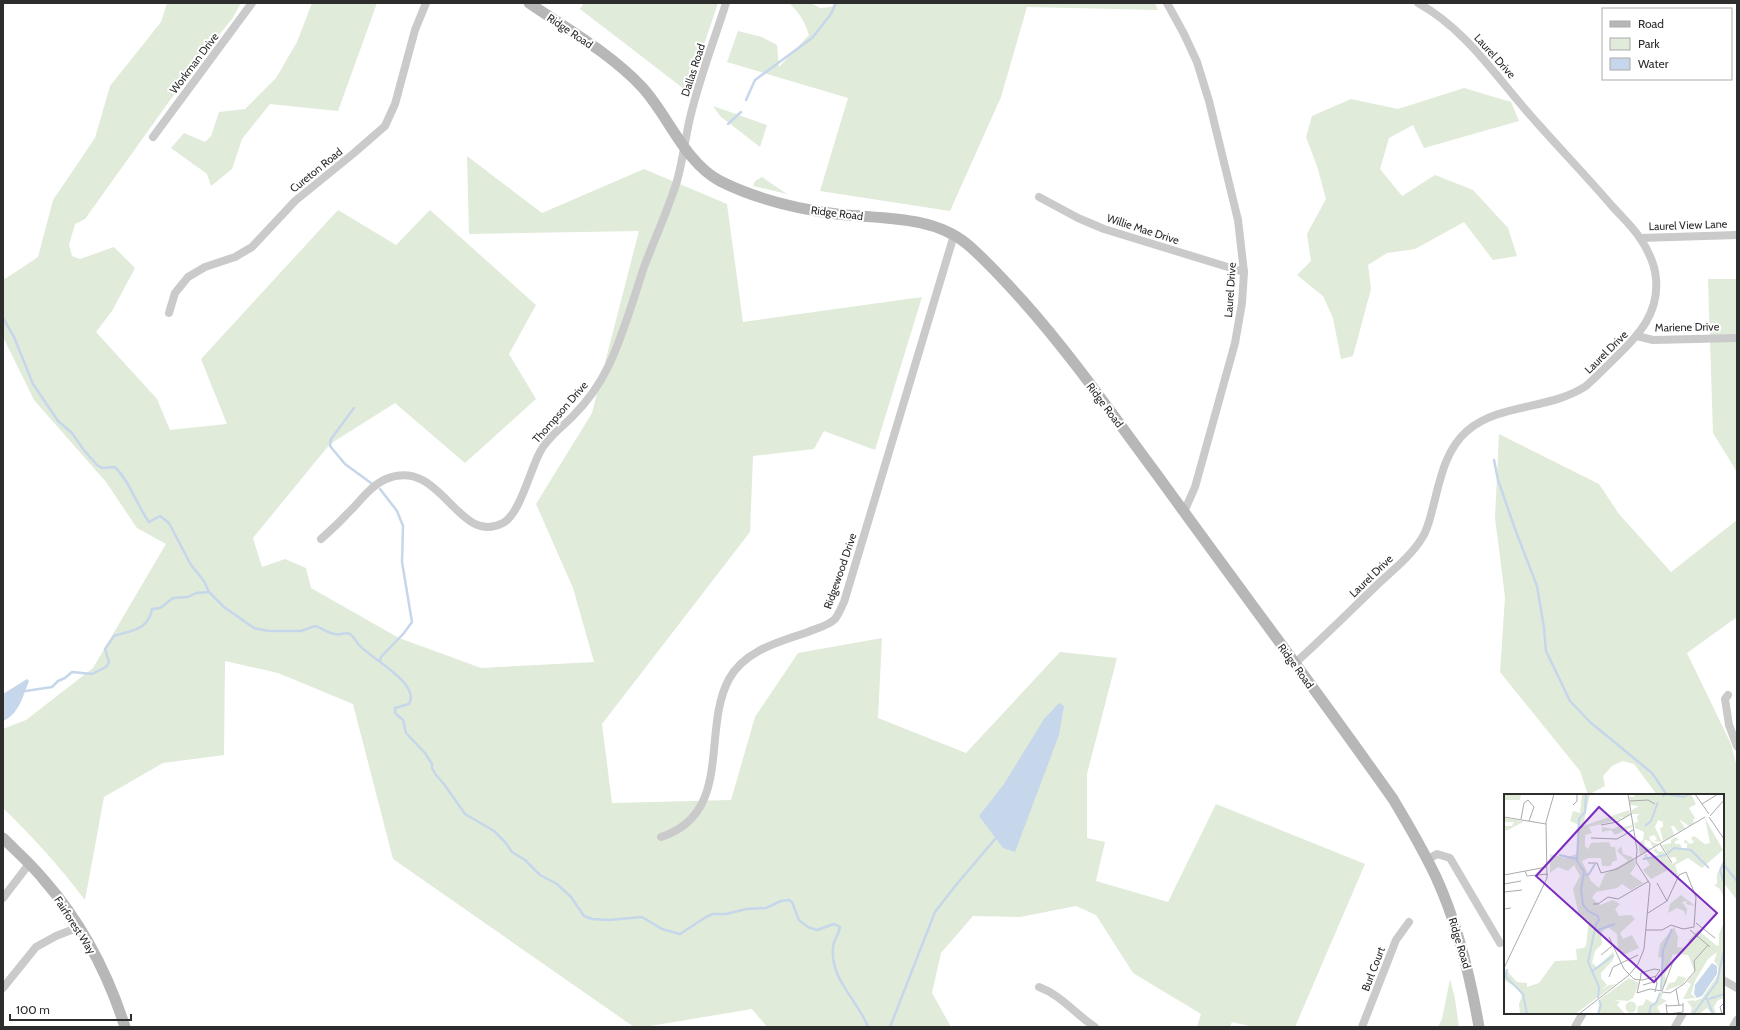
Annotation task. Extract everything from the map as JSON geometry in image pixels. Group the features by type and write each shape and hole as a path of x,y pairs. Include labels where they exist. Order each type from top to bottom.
{"street":[{"name":"Workman Drive","path":"153,137 252,3"},
{"name":"Cureton Road","path":"169,313 175,293 188,277 206,268 235,257 252,247 295,201 385,126 395,104 415,30 426,3"},
{"name":"Ridge Road","path":"529,3 583,39 624,70 650,96 699,166 717,179 751,194 795,207 816,211 916,222 954,235 965,242 983,258 1039,318 1107,407 1393,799 1427,860 1446,901 1461,944 1473,992 1479,1027"},
{"name":"Dallas Road","path":"684,145 690,116 726,3"},
{"name":"Laurel Drive","path":"1167,3 1197,62 1210,101 1238,220 1244,272 1242,303 1235,343 1195,487 1184,512"},
{"name":"Laurel Drive","path":"1294,664 1386,577 1420,542 1429,523 1447,458 1461,436 1480,422 1493,416 1558,400 1576,392 1594,379 1637,336 1650,316 1656,289 1656,275 1652,261 1640,238 1578,166 1537,123 1462,37 1438,15 1418,3"},
{"name":"Thompson Drive","path":"321,539 379,483 387,479 402,476 420,478 431,484 460,514 475,523 484,526 494,526 509,519 517,506 542,449 593,392 610,363 622,334 645,266 676,183 684,145"},
{"name":"Willie Mae Drive","path":"1039,197 1078,218 1104,229 1244,272"},
{"name":"Ridgewood Drive","path":"661,837 681,827 696,813 705,799 710,783 717,718 723,693 735,671 757,651 826,625 838,615 844,602 915,370 954,235"},
{"name":"Laurel View Lane","path":"1640,238 1737,235"},
{"name":"Mariene Drive","path":"1637,336 1653,340 1737,338"},
{"path":"1728,695 1725,699 1729,725 1737,746"},
{"name":"Fairforest Way","path":"3,838 44,880 79,927 106,977 117,1003 124,1027"},
{"path":"1427,860 1438,854 1450,858 1500,943"},
{"path":"3,898 30,864"},
{"name":"Burl Court","path":"1362,1027 1396,940 1409,922"},
{"path":"3,988 36,947 56,936 79,927"},
{"path":"1724,981 1737,988"},
{"path":"1039,986 1059,997 1081,1017 1095,1027"},
{"path":"1575,1027 1582,1014"},
{"path":"1675,1027 1682,1014"},
{"path":"1733,1027 1737,1020"}],"green space":[{"path":"167,3 241,3 232,19 201,57 85,219 75,224 69,245 72,256 80,259 114,247 135,268 112,311 96,332 157,399 170,430 227,424 201,359 338,210 396,245 430,210 536,305 509,354 536,399 465,463 395,403 330,444 253,538 262,567 285,559 306,568 311,588 399,638 481,668 594,662 573,588 536,504 592,413 639,231 469,234 467,156 542,213 644,169 727,204 743,322 922,297 875,450 824,431 814,449 753,456 750,532 602,724 612,803 731,800 755,717 798,653 882,638 878,718 966,753 1060,652 1117,658 1087,774 1087,838 1105,842 1096,881 1168,902 1216,804 1365,864 1295,1027 1253,1027 1232,1022 1230,1027 1197,1027 1201,1014 1133,973 1096,915 1076,906 1020,917 973,916 941,953 932,993 951,1027 767,1027 752,1009 644,1027 634,1027 393,859 353,704 278,673 225,661 224,755 163,763 104,797 85,900 46,852 3,808 3,729 26,720 93,668 166,544 137,528 106,482 34,400 3,337 3,277 5,279 38,257 53,200 95,138 110,86 161,22"},
{"path":"312,3 377,3 338,111 270,104 242,139 232,169 211,186 207,174 171,148 184,133 205,142 211,136 219,112 245,109 276,78 297,42"},
{"path":"584,3 718,3 688,92 580,9"},
{"path":"789,3 811,3 820,8 831,7 835,3 1155,3 1158,10 1027,7 1001,97 950,211 820,191 848,98 727,62 738,31 762,37 777,45 779,67 809,35 806,26 796,10"},
{"path":"1464,88 1511,102 1519,121 1424,148 1413,125 1389,138 1380,169 1402,196 1435,175 1473,190 1508,228 1517,256 1493,260 1464,222 1415,249 1387,253 1368,265 1371,289 1353,356 1341,359 1333,318 1323,296 1297,275 1311,261 1307,234 1326,199 1317,166 1306,137 1312,116 1351,99 1398,109"},
{"path":"713,106 767,125 760,147 720,116"},
{"path":"762,177 787,194 753,186 755,181"},
{"path":"1708,279 1737,279 1737,472 1713,433"},
{"path":"1499,434 1599,484 1619,514 1671,572 1737,520 1737,617 1687,653 1731,744 1737,767 1737,900 1724,883 1724,794 1656,794 1634,764 1623,761 1612,766 1603,776 1605,786 1588,794 1580,771 1500,672 1505,597 1495,518"},
{"path":"1450,979 1455,999 1459,1027 1438,1027 1442,1019"}],"water":[{"path":"27,679 29,681 20,704 13,714 3,721 3,694"},
{"path":"1059,703 1064,706 1059,735 1015,852 1003,848 979,816 1004,784 1044,719"}],"waterway":[{"path":"746,100 755,80 812,38 831,14 836,3"},
{"path":"728,124 741,112"},
{"path":"3,318 14,337 33,384 58,421 72,433 97,465 102,468 115,467 121,473 149,522 160,516 169,523 191,565 204,581 209,592 224,607 254,628 269,631 301,631 315,626 332,633 348,633 352,635 359,645 393,672 408,688 411,696 409,704 395,708 395,713 403,720 406,733 425,753 432,764 432,768 436,775 465,814 494,831 512,852 525,860 540,875 557,884 571,897 584,916 592,919 609,920 642,917 662,929 680,934 713,914 726,914 746,909 766,908 781,901 789,900 792,902 799,920 808,927 817,930 834,924 840,927 833,945 833,959 836,970 840,980 864,1017 868,1027"},
{"path":"354,408 331,439 330,446 345,464 371,483"},
{"path":"1494,460 1498,480 1537,586 1546,651 1570,701 1590,722 1652,773 1666,794"},
{"path":"380,489 397,511 403,526 402,562 412,622 404,633 381,657 380,661"},
{"path":"26,691 52,687 72,672 92,674 106,667 109,662 105,649 114,636 143,626 147,622 152,609 160,608 173,598 188,597 196,593 209,592"},
{"path":"890,1027 935,912 996,838"},
{"path":"1724,865 1737,881"}]}
